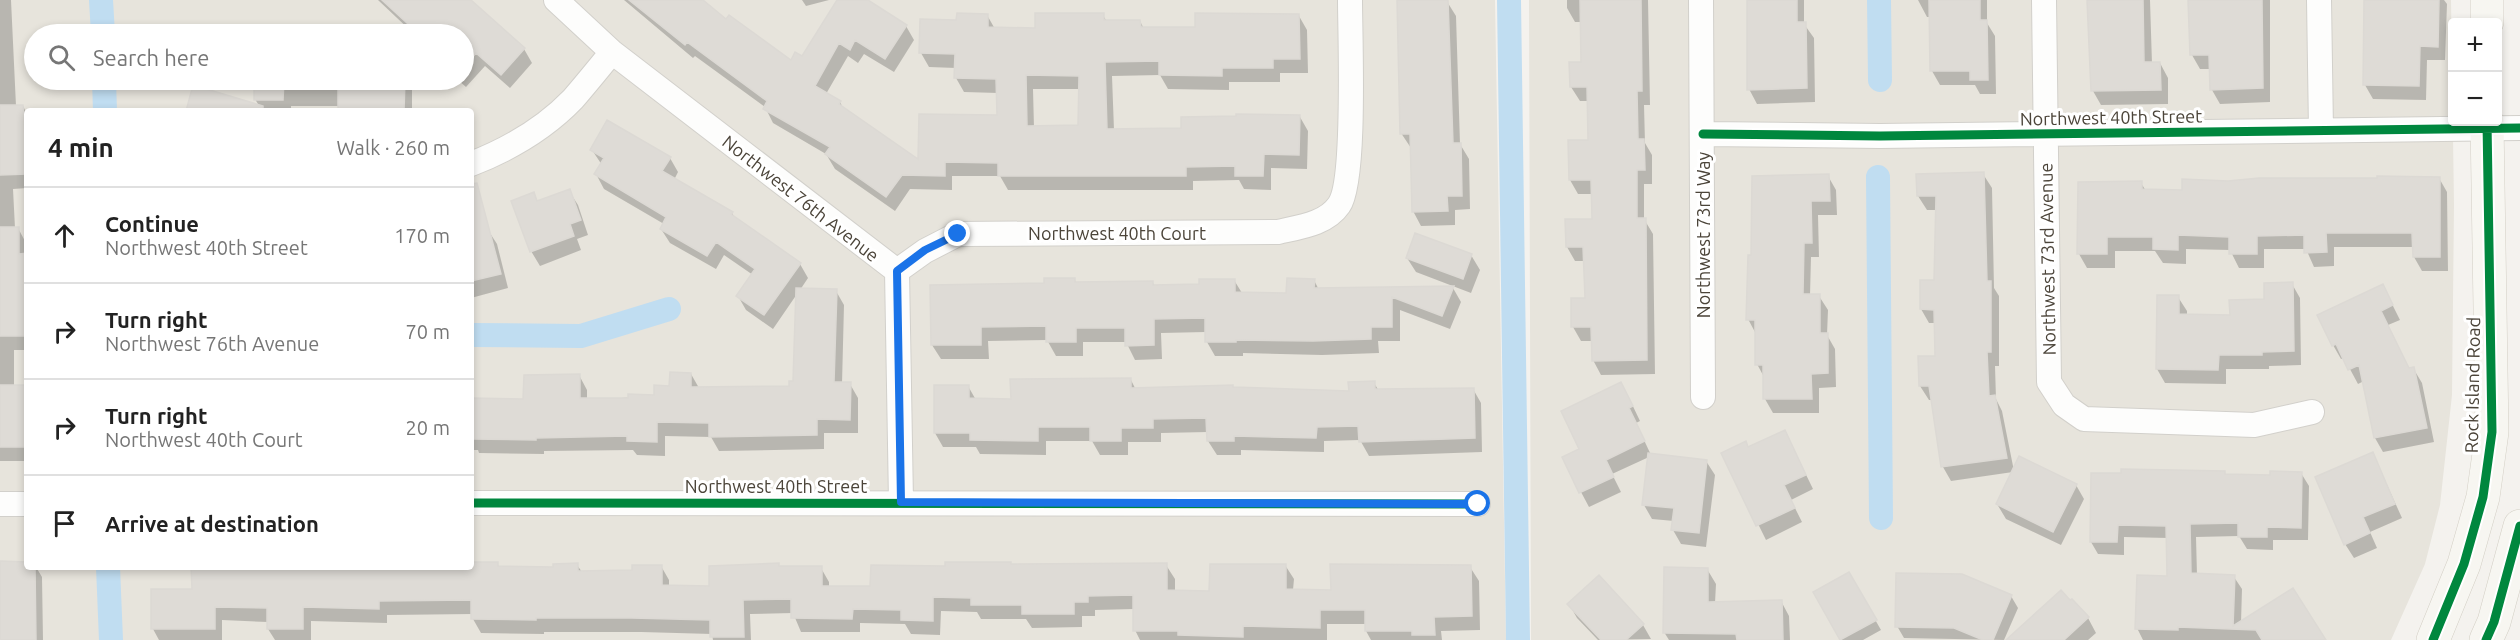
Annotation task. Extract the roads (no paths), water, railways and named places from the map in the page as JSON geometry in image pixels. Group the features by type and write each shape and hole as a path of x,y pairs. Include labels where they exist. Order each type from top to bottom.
{"main road":[{"path":"2487,0 2487,18"},
{"name":"Rock Island Road","path":"2433,640 2468,552 2483,497 2492,432 2487,126"},
{"path":"2486,640 2494,622 2520,526"}],"street":[{"name":"Northwest 76th Avenue","path":"556,0 612,52 897,271 901,502"},
{"name":"Northwest 40th Court","path":"897,271 925,250 958,234 1278,232 1317,223 1340,204 1349,173 1350,0"},
{"name":"Northwest 73rd Way","path":"1701,0 1703,397"},
{"name":"Northwest 73rd Avenue","path":"2044,0 2049,382 2064,405 2084,419 2254,425 2312,412"},
{"path":"2319,0 2321,130"},
{"path":"474,164 500,152 534,130 571,100 612,52"},
{"name":"Northwest 40th Street","path":"1703,134 2046,134 2454,126"},
{"name":"Northwest 40th Street","path":"2498,126 2520,128"},
{"name":"Northwest 40th Street","path":"474,503 1478,504"},
{"path":"0,504 24,504"}],"waterway":[{"path":"101,0 102,24"},
{"path":"1509,0 1518,640"},
{"path":"1879,0 1880,80"},
{"path":"104,90 105,108"},
{"path":"1878,177 1881,518"},
{"path":"474,335 581,336 669,309"},
{"path":"108,570 111,640"}]}
